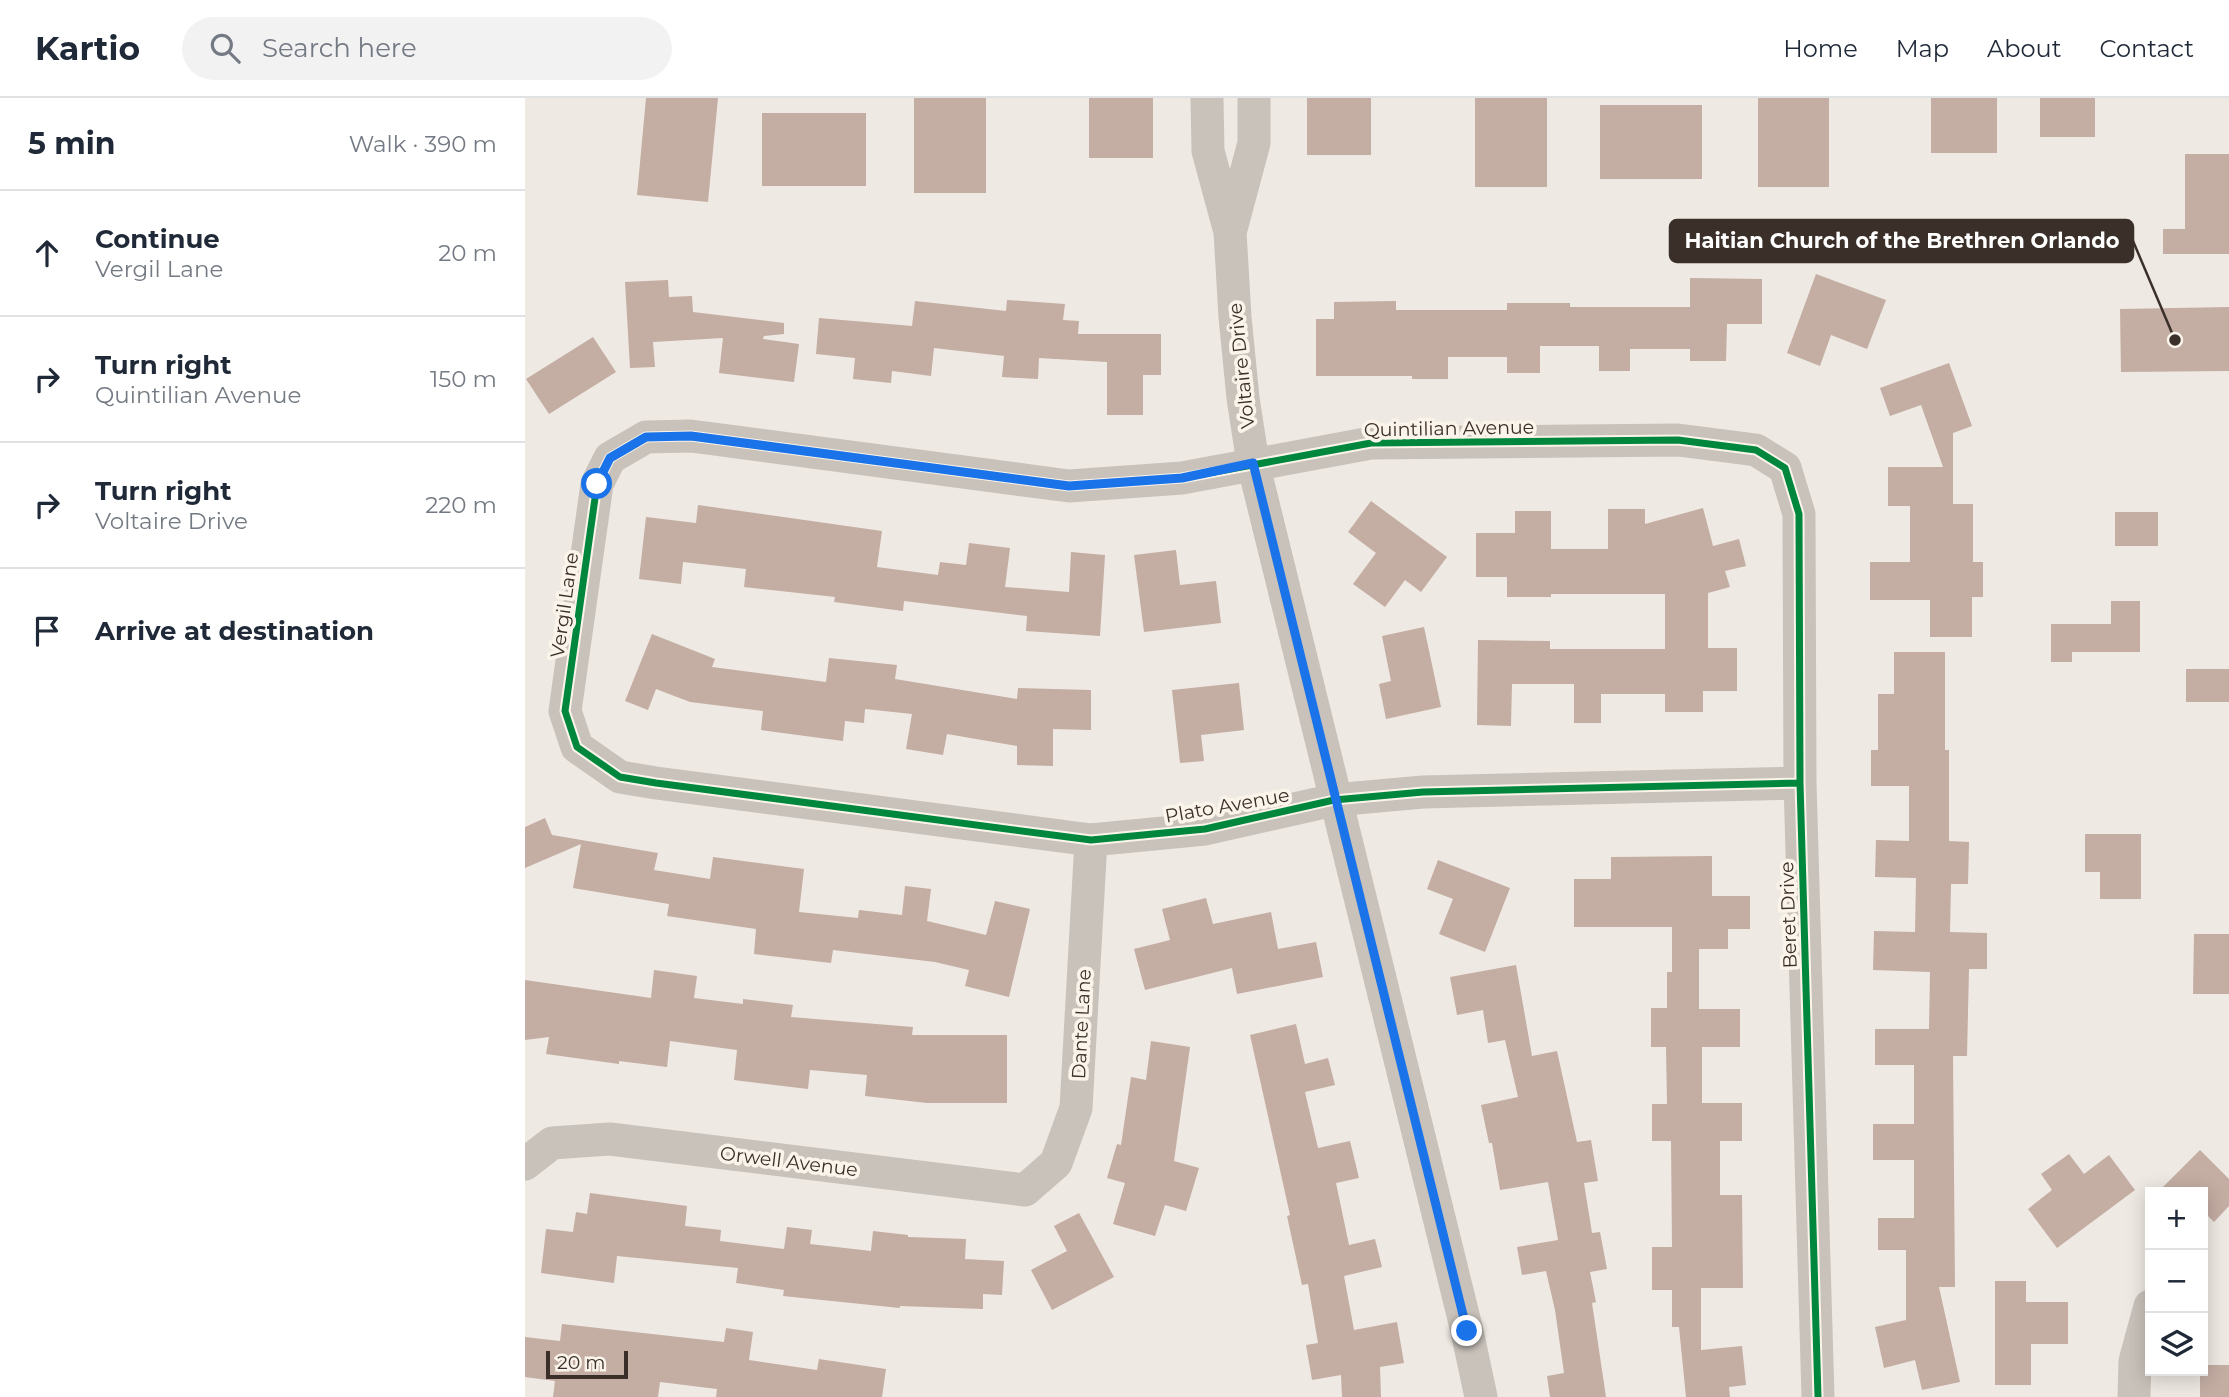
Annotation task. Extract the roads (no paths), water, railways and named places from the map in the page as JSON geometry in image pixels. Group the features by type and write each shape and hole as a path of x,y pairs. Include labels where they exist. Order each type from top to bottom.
{"street":[{"name":"Voltaire Drive","path":"1207,98 1208,151 1230,232 1237,344 1253,463 1481,1397"},
{"name":"Voltaire Drive","path":"1230,232 1254,143 1254,98"},
{"name":"Quintilian Avenue","path":"646,437 691,436 1069,486 1182,478 1371,443 1678,440 1756,450"},
{"name":"Vergil Lane","path":"620,776 576,747 565,710 597,484 610,458 646,437"},
{"name":"Beret Drive","path":"1756,450 1786,468 1799,514 1800,783 1818,1397"},
{"name":"Plato Avenue","path":"620,776 1091,840 1205,829 1334,800 1423,792 1800,783"},
{"name":"Dante Lane","path":"1025,1190 1056,1163 1076,1108 1091,840"},
{"name":"Orwell Avenue","path":"525,1164 552,1143 610,1139 1025,1190"},
{"path":"2134,1397 2135,1361 2148,1313"}],"place":[{"name":"Haitian Church of the Brethren Orlando","path":"2175,340"}]}
